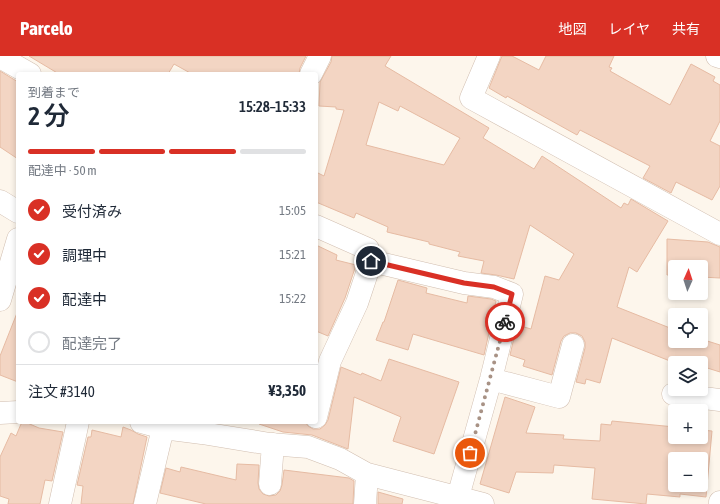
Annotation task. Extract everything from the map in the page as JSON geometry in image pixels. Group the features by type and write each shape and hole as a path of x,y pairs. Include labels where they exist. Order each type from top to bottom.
{"street":[{"path":"312,72 320,56"},
{"path":"490,56 471,98 720,234"},
{"path":"0,57 26,72"},
{"path":"0,201 16,211"},
{"path":"318,227 368,249 371,261 357,303 323,358 318,400"},
{"path":"0,300 16,246"},
{"path":"371,261 464,283 494,287 512,294 491,379 458,497"},
{"path":"491,379 560,397 573,345"},
{"path":"689,396 720,400"},
{"path":"0,413 16,412"},
{"path":"60,504 78,424"},
{"path":"145,504 151,424 273,444 308,448 340,459 367,474 483,504"},
{"path":"308,448 314,424"},
{"path":"270,484 273,444"},
{"path":"366,504 367,474"}],"building":[{"path":"29,56 306,56 299,72 188,72 174,64 169,72 56,72"},
{"path":"332,56 391,56 385,66 489,128 483,138 534,169 542,156 621,208 624,203 628,205 631,199 668,221 637,272 629,267 617,307 668,327 668,348 708,348 708,341 720,345 720,372 708,368 708,356 668,356 668,360 612,338 600,383 586,379 585,384 576,382 585,348 585,342 582,336 576,333 570,333 564,336 561,341 552,375 523,366 525,360 510,355 517,325 531,329 545,276 559,280 574,254 530,225 514,279 481,273 484,261 458,256 460,252 429,244 429,242 387,232 388,227 356,213 354,218 318,203 318,173 324,176 344,110 336,109 336,107 319,106 320,82 331,62","holes":["379,102 398,111 400,106 460,138 444,165 366,145"]},
{"path":"502,56 512,56 539,70 546,56 614,56 609,67 612,68 610,71 670,105 691,64 715,77 713,81 720,85 720,121 710,141 720,146 720,186 712,200 676,182 671,193 643,178 650,166 580,130 577,135 507,96 506,98 489,88"},
{"path":"0,71 16,81 16,158 0,147"},
{"path":"667,239 708,242 720,247 720,278 708,277 708,260 668,260 667,275"},
{"path":"318,246 337,255 336,260 356,265 345,298 328,336 318,332"},
{"path":"398,280 427,288 426,293 467,303 468,296 496,301 484,355 413,334 408,350 376,340 384,322"},
{"path":"16,316 16,381 0,375 0,356"},
{"path":"389,359 459,382 434,454 393,441 401,417 354,397 348,449 312,435 283,432 259,424 306,424 313,429 320,429 328,420 341,367 361,375 362,373 381,381"},
{"path":"505,397 535,407 526,433 564,435 563,439 600,441 601,424 611,425 612,421 668,426 668,444 708,444 708,431 712,431 708,475 708,452 668,452 668,492 706,492 706,497 680,494 680,497 647,494 646,504 592,499 595,468 554,465 553,473 516,472 509,493 480,484"},
{"path":"21,424 30,424 39,428 63,432 52,481 45,480 40,504 8,504 9,499 0,496 0,457 11,433 16,436"},
{"path":"123,427 147,437 133,504 81,504 83,486 77,485 88,437 91,437 92,430 121,437"},
{"path":"237,464 259,465 259,489 263,494 269,496 276,495 280,491 284,470 349,478 354,481 353,504 206,504 160,493 166,468 180,472 181,467 236,480"},
{"path":"378,492 403,499 402,504 378,504"}],"way so far":[{"path":"470,453 505,322"}],"route":[{"path":"371,261 464,283 494,287 512,294 505,322"}]}
